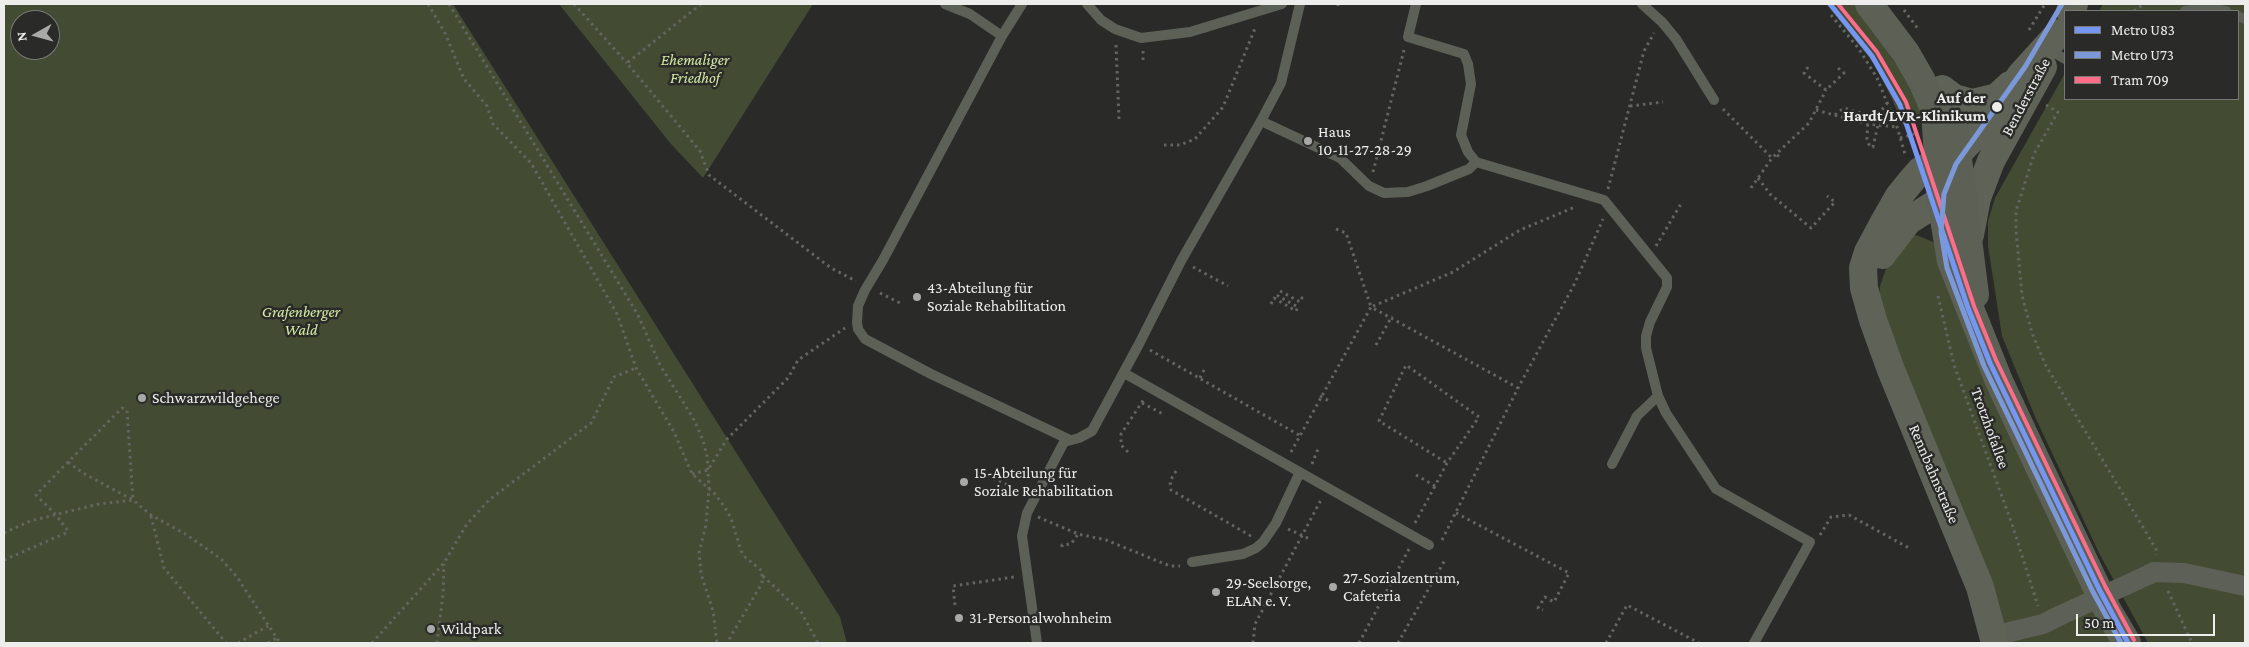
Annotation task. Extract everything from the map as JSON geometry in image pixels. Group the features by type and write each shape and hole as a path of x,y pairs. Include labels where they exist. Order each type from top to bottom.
{"main road":[{"path":"1869,4 1906,53 1922,81 1935,111 1969,237 1978,326"},
{"path":"1885,4 1922,54 1942,89 1951,113 1952,260 1999,381 2108,611 2127,643"}],"street":[{"name":"Benderstraße","path":"1951,173 1962,149 1982,129 2021,75 2062,35"},
{"name":"Benderstraße","path":"1969,237 1977,198 1991,161 2062,35"},
{"path":"1942,89 1951,96 1963,101 1982,102 1997,97 2021,75"},
{"name":"Benderstraße","path":"1951,173 1991,161"},
{"name":"Rennbahnstraße","path":"1951,173 1920,171 1906,187 1868,252 1863,268 1864,288 1891,370 1980,587 1994,640"},
{"name":"Rennbahnstraße","path":"1869,306 1870,285 1877,264 1888,245 1951,173"},
{"path":"1994,640 2051,620 2151,574 2184,573 2245,586"}],"lane":[{"path":"945,4 970,14 1002,36"},
{"path":"1022,4 1002,36 867,287 858,306 857,322 858,328 866,339 931,374 1068,440"},
{"path":"1087,4 1101,20 1115,29 1141,38 1181,33 1282,4"},
{"path":"1037,643 1022,536 1028,513 1061,446 1068,440 1079,438 1092,431 1124,374 1181,261 1261,121 1281,83 1300,4"},
{"path":"1416,4 1408,37 1464,54 1470,71 1471,84 1461,135 1468,152 1476,162 1606,203 1667,278 1668,283 1653,315 1646,336 1646,348 1658,396 1666,413 1716,489 1810,542 1754,643"},
{"path":"1642,4 1662,22 1676,39 1714,100"},
{"path":"2191,10 2209,7 2222,10"},
{"path":"1261,121 1340,158 1369,186 1390,194 1408,192 1427,186 1469,169 1476,162"},
{"path":"1124,374 1413,534 1429,545"},
{"path":"1612,464 1637,416 1658,396"},
{"path":"1192,562 1243,554 1250,552 1263,542 1276,523 1300,472"}],"path":[{"path":"428,4 445,33 464,79 487,106 493,124 531,163 617,314 636,368 674,432 692,474 724,506 731,518 741,551 746,558 801,612 818,643"},
{"path":"449,4 638,315 660,365 693,418 703,440 708,470 708,488 706,525 699,553 701,574 713,611 717,643"},
{"path":"574,4 700,151 709,175 831,268 900,303"},
{"path":"627,64 701,4"},
{"path":"1899,4 1923,36"},
{"path":"2040,11 2045,4"},
{"path":"1164,145 1180,145 1195,139 1223,108 1262,11"},
{"path":"1831,15 1867,61 1888,102 1900,138 1907,136"},
{"path":"1440,544 1518,388 1575,283 1606,203 1644,51 1662,22"},
{"path":"1115,29 1119,119"},
{"path":"1369,186 1408,37"},
{"path":"1808,68 1804,73 1826,90"},
{"path":"1751,188 1772,158 1809,123 1826,90 1844,73 1838,68"},
{"path":"1714,100 1772,158"},
{"path":"1630,106 1663,102"},
{"path":"1835,115 1844,108 1868,115 1870,146 1873,147 1882,111 1888,102"},
{"path":"2046,105 2058,112 2034,154 2016,211 2022,295 2032,332 2053,378 2156,549 2151,574 2164,584 2192,643"},
{"path":"1816,110 1868,124 1898,128"},
{"path":"1777,155 1781,158"},
{"path":"1758,178 1770,194 1812,228 1835,202 1827,196"},
{"path":"1650,257 1682,202"},
{"path":"1284,464 1371,306 1453,272 1520,230 1544,218 1579,205 1606,203"},
{"path":"1336,229 1346,233 1371,306 1518,388"},
{"path":"1181,261 1228,286"},
{"name":"Trotzhofallee","path":"1937,288 1954,365 2031,580 2051,620"},
{"path":"1271,304 1274,298 1296,311 1298,307 1278,296 1280,291 1300,302 1302,298 1299,296"},
{"path":"1376,345 1392,316"},
{"path":"692,474 708,470 727,439 788,378 798,360 857,322"},
{"path":"1139,344 1299,435"},
{"path":"1359,643 1394,577 1435,486 1479,417 1406,365 1379,421 1448,463"},
{"path":"372,643 444,564 467,524 489,500 591,423 614,377 636,368"},
{"path":"1200,378 1205,368"},
{"path":"1128,452 1121,444 1122,434 1150,388"},
{"path":"1320,396 1329,401"},
{"path":"1142,402 1163,414"},
{"path":"4,560 66,533 68,530 36,495 122,408 127,410 133,500"},
{"path":"68,462 83,473 133,500 151,515 187,535 221,558 237,577 280,643"},
{"path":"1176,471 1170,481 1171,490 1263,542"},
{"path":"981,473 1035,496"},
{"path":"1416,475 1435,486"},
{"path":"1253,643 1255,624 1328,487"},
{"path":"4,533 30,521 100,504 133,500"},
{"path":"1028,513 1078,534 1106,540 1174,567 1188,565 1192,562"},
{"path":"1456,513 1569,573 1554,602 1545,597 1538,608 1543,610"},
{"path":"151,515 164,568 226,643"},
{"path":"1810,542 1817,540 1831,517 1849,515 1909,548"},
{"path":"1276,523 1310,539"},
{"path":"1062,547 1062,545 1071,544 1078,534"},
{"path":"1398,643 1446,558"},
{"path":"437,643 443,594 444,564"},
{"path":"1388,574 1394,577"},
{"path":"728,643 762,583 763,576"},
{"path":"955,605 953,586 1027,576"},
{"path":"1606,643 1627,605 1699,643"},
{"path":"1616,611 1622,613"},
{"path":"238,643 268,626"},
{"path":"268,643 277,638"}],"green space":[{"name":"Grafenberger Wald","path":"4,4 453,4 840,617 847,643 4,643"},
{"name":"Ehemaliger Friedhof","path":"559,4 813,4 703,178 671,144"},
{"path":"1826,4 1855,4 1887,43 1926,115 1920,120 1903,125 1875,65"},
{"path":"2103,4 2245,4 2245,643 2148,643 2099,553 2036,419 2002,336 1988,246 1988,221 1995,198 2064,75 2064,100 2239,100 2239,10 2100,10"},
{"path":"1916,235 1936,243 2112,643 2001,643 1879,300 1880,286 1889,260 1910,237"}],"metro line":[{"name":"U83","path":"1830,4 1872,56 1900,105 1968,308 1990,363 2099,589 2128,643"},
{"name":"U73","path":"2062,4 2025,67 1956,164 1944,194 1941,232 1947,268 1984,366 2093,592 2121,643"}],"tram line":[{"name":"709","path":"1838,4 1877,52 1906,102 1974,306 1996,360 2105,586 2134,640"}],"place":[{"name":"Auf der Hardt/LVR-Klinikum","path":"1997,107"},
{"name":"Haus 10-11-27-28-29","path":"1308,141"},
{"name":"43-Abteilung für Soziale Rehabilitation","path":"917,297"},
{"name":"Schwarzwildgehege","path":"142,398"},
{"name":"15-Abteilung für Soziale Rehabilitation","path":"964,482"},
{"name":"27-Sozialzentrum, Cafeteria","path":"1333,587"},
{"name":"29-Seelsorge, ELAN e. V.","path":"1216,592"},
{"name":"31-Personalwohnheim","path":"959,618"},
{"name":"Wildpark","path":"431,629"}]}
